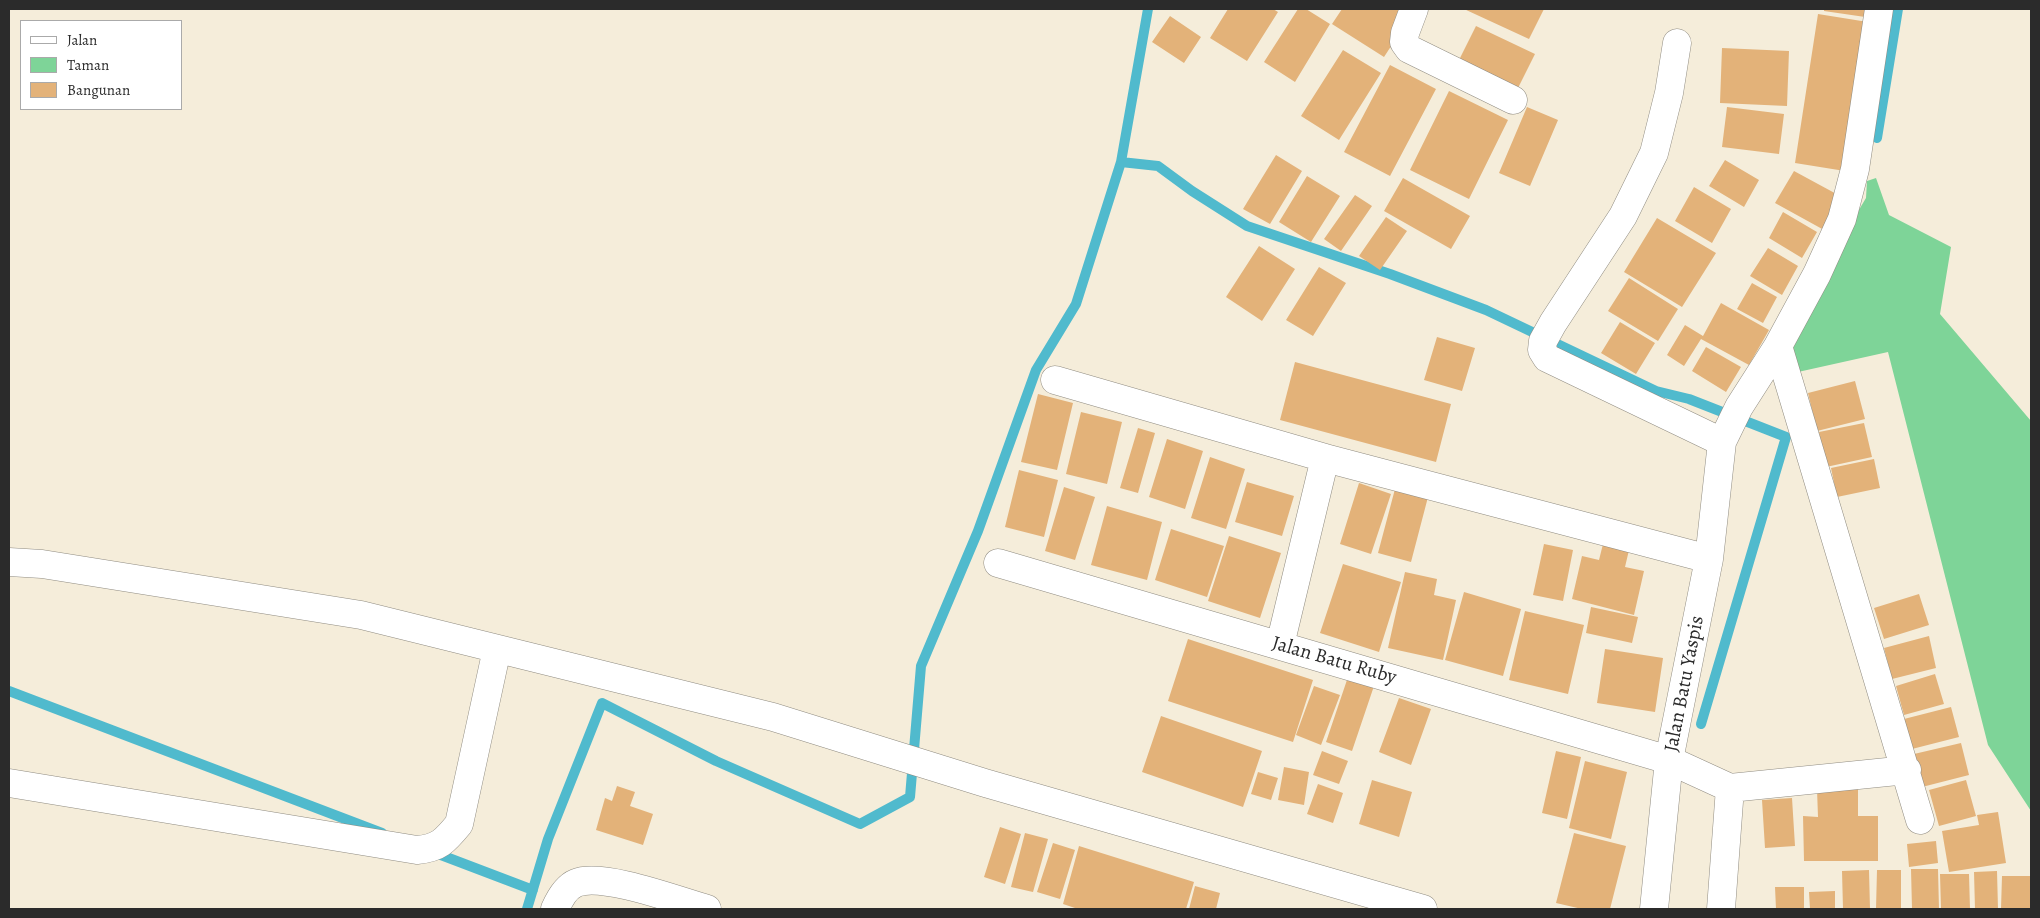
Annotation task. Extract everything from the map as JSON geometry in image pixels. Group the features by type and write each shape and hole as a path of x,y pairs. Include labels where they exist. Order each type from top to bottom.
{"street":[{"path":"1414,9 1405,32 1404,42 1409,49 1513,100"},
{"path":"1677,43 1669,93 1654,153 1623,216 1548,332 1542,350 1547,358 1730,425 1778,346 1816,274 1842,219 1855,168 1879,9"},
{"path":"1778,346 1920,820"},
{"path":"1055,380 1325,458 1710,559"},
{"name":"Jalan Batu Yaspis","path":"1730,425 1710,559 1669,760 1730,788"},
{"path":"1280,645 1325,458"},
{"path":"9,562 42,564 360,616 773,717 985,783 1408,907"},
{"name":"Jalan Batu Ruby","path":"998,563 1669,760"},
{"path":"9,784 417,850 432,848 445,841 459,824 497,649"},
{"path":"1654,909 1669,760"},
{"path":"1721,909 1730,788 1906,770"},
{"path":"555,909 560,898 575,883 594,880 627,886 707,909"}],"green space":[{"path":"1876,178 1889,215 1951,247 1940,314 2031,421 2031,811 1988,745 1888,352 1798,372 1788,329 1866,198 1867,181"}],"building":[{"path":"1228,9 1273,9 1278,12 1247,61 1210,38"},
{"path":"1298,9 1306,9 1330,24 1295,82 1264,62"},
{"path":"1342,9 1404,9 1412,14 1384,57 1332,24"},
{"path":"1464,9 1544,9 1529,39"},
{"path":"1824,9 1873,9 1872,18 1824,11"},
{"path":"1818,14 1874,23 1851,172 1795,163"},
{"path":"1170,16 1201,37 1184,63 1152,42"},
{"path":"1476,26 1535,54 1518,88 1459,60"},
{"path":"1722,48 1789,51 1787,106 1720,103"},
{"path":"1343,50 1381,73 1339,140 1301,116"},
{"path":"1390,65 1436,89 1390,176 1344,152"},
{"path":"1449,91 1508,120 1469,199 1410,170"},
{"path":"1527,107 1558,120 1530,186 1499,173"},
{"path":"1727,107 1784,114 1779,154 1722,147"},
{"path":"1276,155 1302,171 1270,224 1243,209"},
{"path":"1725,160 1759,180 1744,207 1709,186"},
{"path":"1794,171 1842,197 1824,230 1775,203"},
{"path":"1307,176 1340,196 1311,242 1279,222"},
{"path":"1403,178 1470,216 1451,249 1384,211"},
{"path":"1694,187 1731,209 1712,243 1675,221"},
{"path":"1355,195 1372,206 1341,251 1324,239"},
{"path":"1783,212 1817,232 1802,258 1769,238"},
{"path":"1386,217 1407,231 1380,270 1359,256"},
{"path":"1657,218 1716,253 1682,307 1624,272"},
{"path":"1259,246 1295,269 1262,321 1226,297"},
{"path":"1768,248 1798,266 1782,295 1750,276"},
{"path":"1319,267 1346,283 1313,336 1286,320"},
{"path":"1629,278 1678,309 1658,341 1608,311"},
{"path":"1752,283 1777,297 1763,323 1737,309"},
{"path":"1721,303 1769,330 1749,365 1701,339 1684,366 1667,355 1685,325 1703,336"},
{"path":"1620,322 1655,343 1636,374 1601,353"},
{"path":"1437,337 1475,348 1462,391 1424,380"},
{"path":"1706,347 1741,367 1726,392 1692,371"},
{"path":"1295,362 1451,404 1436,462 1280,420"},
{"path":"1855,381 1865,419 1817,431 1808,393"},
{"path":"1038,394 1073,403 1057,470 1021,462"},
{"path":"1081,412 1122,422 1107,484 1066,474"},
{"path":"1864,423 1872,457 1826,467 1819,432"},
{"path":"1138,428 1155,433 1138,493 1120,488"},
{"path":"1167,439 1203,451 1185,509 1149,497"},
{"path":"1210,457 1245,469 1226,529 1191,518"},
{"path":"1874,459 1880,488 1837,497 1831,468"},
{"path":"1019,470 1058,480 1044,537 1005,527"},
{"path":"1247,482 1294,496 1282,536 1235,522"},
{"path":"1359,483 1391,494 1371,554 1340,544"},
{"path":"1064,487 1095,497 1075,560 1045,551"},
{"path":"1395,489 1428,497 1411,562 1378,553"},
{"path":"1107,506 1162,522 1147,580 1091,565"},
{"path":"1171,529 1224,546 1207,597 1155,580"},
{"path":"1229,536 1281,553 1260,618 1208,601"},
{"path":"1544,544 1573,550 1563,601 1533,595"},
{"path":"1603,544 1629,550 1625,567 1644,571 1634,615 1572,599 1582,556 1599,560"},
{"path":"1343,564 1401,582 1379,652 1320,633"},
{"path":"1405,572 1437,579 1434,595 1456,600 1443,660 1388,648"},
{"path":"1464,592 1521,609 1503,676 1445,660"},
{"path":"1919,594 1929,625 1884,639 1874,608"},
{"path":"1591,607 1638,617 1632,643 1586,633"},
{"path":"1525,611 1584,625 1568,694 1509,680"},
{"path":"1929,636 1936,668 1892,679 1884,648"},
{"path":"1188,639 1313,680 1293,742 1168,701"},
{"path":"1605,649 1663,658 1655,712 1597,703"},
{"path":"1349,674 1375,683 1352,751 1326,742"},
{"path":"1935,674 1944,704 1904,715 1896,686"},
{"path":"1314,686 1340,695 1321,745 1296,735"},
{"path":"1399,698 1431,709 1411,765 1379,752"},
{"path":"1951,707 1959,737 1912,749 1904,719"},
{"path":"1161,716 1262,751 1243,807 1142,772"},
{"path":"1961,743 1969,775 1922,787 1914,754"},
{"path":"1322,751 1348,761 1339,784 1313,775"},
{"path":"1556,751 1581,757 1567,819 1542,813"},
{"path":"1585,761 1627,772 1611,839 1569,828"},
{"path":"1284,767 1309,772 1304,805 1278,800"},
{"path":"1258,772 1278,778 1271,800 1251,794"},
{"path":"1372,780 1412,792 1399,837 1359,824"},
{"path":"1966,780 1976,816 1939,826 1929,790"},
{"path":"1318,784 1343,793 1333,823 1307,814"},
{"path":"617,786 635,792 630,806 653,814 643,845 596,830 605,798 612,801"},
{"path":"1817,789 1858,789 1858,816 1878,816 1878,861 1804,861 1803,816 1818,817"},
{"path":"1792,798 1795,846 1765,848 1762,800"},
{"path":"1998,812 2006,863 1949,872 1942,831 1979,825 1977,815"},
{"path":"1000,827 1021,834 1005,884 984,877"},
{"path":"1025,833 1048,839 1033,892 1011,887"},
{"path":"1574,833 1626,846 1610,909 1582,909 1556,903"},
{"path":"1936,841 1938,863 1909,867 1907,844"},
{"path":"1053,843 1075,850 1060,899 1037,892"},
{"path":"1079,846 1194,882 1186,909 1078,909 1063,904"},
{"path":"1911,869 1938,869 1939,909 1912,909"},
{"path":"1869,870 1870,909 1843,909 1842,871"},
{"path":"1877,870 1901,870 1901,909 1876,909"},
{"path":"1997,871 1998,909 1975,909 1974,872"},
{"path":"1940,874 1969,874 1970,909 1941,909"},
{"path":"2002,876 2031,876 2031,909 2001,909"},
{"path":"1195,886 1220,893 1216,909 1189,909"},
{"path":"1775,887 1804,887 1804,909 1776,909"},
{"path":"1835,891 1835,909 1810,909 1809,892"}],"waterway":[{"path":"1148,9 1121,162 1158,166 1192,191 1247,226 1390,274 1486,310 1656,391 1689,399 1786,437 1701,724"},
{"path":"1877,138 1898,9"},
{"path":"527,909 548,839 602,703 716,761 860,824 910,797 921,666 978,531 1036,370 1076,304 1121,162"},
{"path":"9,691 382,833"},
{"path":"433,852 533,890"}]}
